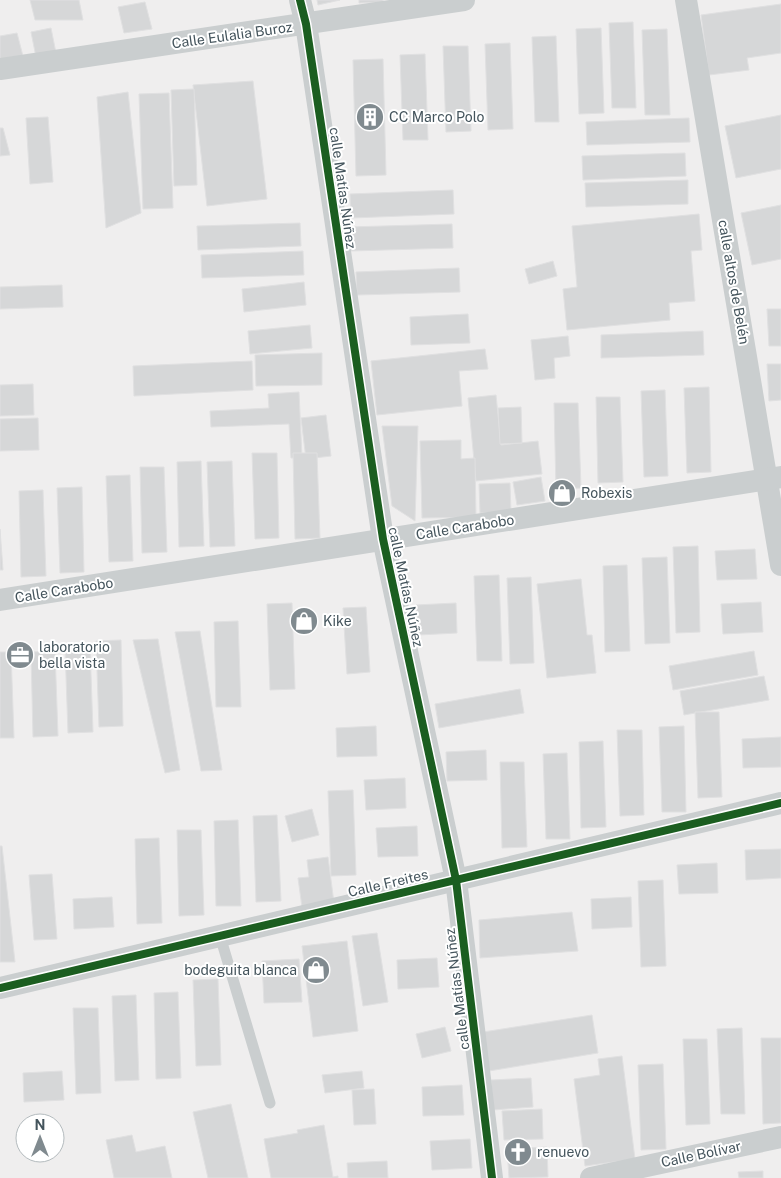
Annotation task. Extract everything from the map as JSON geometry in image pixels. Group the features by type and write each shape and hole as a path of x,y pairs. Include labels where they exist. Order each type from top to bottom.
{"street":[{"name":"calle Matías Núñez","path":"300,0 306,24 383,540 456,880 492,1178"},
{"name":"Calle Eulalia Buroz","path":"0,69 464,0"},
{"name":"calle altos de Belén","path":"686,0 774,478 781,565"},
{"name":"Calle Carabobo","path":"0,600 774,478"},
{"name":"Calle Freites","path":"0,988 781,803"},
{"name":"Calle Bolívar","path":"591,1178 781,1137"}],"lane":[{"path":"220,936 270,1103"}],"building":[{"path":"30,0 79,0 83,20 35,20"},
{"path":"317,0 340,0 318,5"},
{"path":"359,0 383,0 383,2 359,3"},
{"path":"145,2 152,29 124,33 118,7"},
{"path":"781,4 781,53 747,58 749,70 709,75 701,15"},
{"path":"633,22 636,108 612,108 609,23"},
{"path":"51,28 56,53 36,57 31,32"},
{"path":"601,28 604,113 579,114 576,29"},
{"path":"667,29 670,115 645,115 642,30"},
{"path":"17,33 24,60 0,64 0,36"},
{"path":"556,36 559,122 535,122 532,37"},
{"path":"510,43 513,129 488,130 485,44"},
{"path":"443,46 468,46 471,131 446,132"},
{"path":"425,54 428,140 403,140 400,55"},
{"name":"CC Marco Polo","path":"383,59 386,175 356,176 353,60"},
{"path":"253,81 267,199 207,206 193,85"},
{"path":"194,89 197,185 174,186 171,90"},
{"path":"128,92 141,213 106,228 97,97"},
{"path":"169,93 173,208 143,209 139,94"},
{"path":"781,115 781,169 736,178 725,126"},
{"path":"48,117 53,182 30,184 26,118"},
{"path":"689,118 690,142 587,145 586,122"},
{"path":"0,128 3,128 10,155 0,156"},
{"path":"685,153 686,176 583,180 582,156"},
{"path":"688,180 688,204 586,207 585,183"},
{"path":"453,190 454,214 351,218 350,194"},
{"path":"781,205 781,259 752,265 741,213"},
{"path":"699,214 702,250 691,251 695,301 669,303 670,320 567,330 563,289 577,287 572,226"},
{"path":"300,223 301,246 198,250 197,226"},
{"path":"452,224 453,248 350,251 349,227"},
{"path":"303,251 304,275 202,278 201,255"},
{"path":"553,261 557,276 529,284 525,269"},
{"path":"459,268 460,292 357,295 356,272"},
{"path":"304,282 306,305 244,312 242,289"},
{"path":"62,285 63,307 0,309 0,287"},
{"path":"767,309 781,309 781,346 769,346"},
{"path":"468,314 470,343 411,345 410,317"},
{"path":"310,325 312,348 250,354 248,331"},
{"path":"703,331 704,355 601,358 601,335"},
{"path":"568,336 570,356 554,358 555,378 535,380 531,340"},
{"path":"485,349 488,369 459,371 462,406 377,415 371,361"},
{"path":"322,353 322,385 256,386 255,355"},
{"path":"252,361 253,390 134,396 133,366"},
{"path":"767,364 781,364 781,400 769,401"},
{"path":"33,384 34,415 0,416 0,385"},
{"path":"709,387 711,472 687,473 684,388"},
{"path":"665,390 668,476 644,477 641,391"},
{"path":"299,392 302,458 291,458 289,424 211,427 210,411 269,408 268,394"},
{"path":"496,395 501,445 538,441 542,474 476,481 468,398"},
{"path":"596,397 620,397 623,482 598,483"},
{"path":"554,403 578,403 581,488 556,489"},
{"path":"521,407 522,443 500,444 498,408"},
{"path":"326,415 331,456 306,459 301,418"},
{"path":"38,418 39,450 0,451 0,419"},
{"path":"382,426 418,426 415,521 392,506"},
{"path":"461,440 461,459 475,458 476,517 422,518 420,441"},
{"path":"252,453 277,453 279,538 255,539"},
{"path":"293,453 317,453 320,538 295,539"},
{"path":"201,461 204,546 179,547 177,462"},
{"path":"232,461 235,546 210,547 207,462"},
{"path":"140,467 164,467 167,552 142,553"},
{"path":"130,475 133,561 109,562 106,476"},
{"path":"541,477 545,501 517,505 513,482"},
{"path":"510,483 511,512 480,513 479,484"},
{"path":"82,487 84,572 60,573 57,488"},
{"path":"43,490 46,576 21,577 19,491"},
{"path":"0,529 3,570 0,570"},
{"path":"698,546 700,632 676,633 673,547"},
{"path":"755,549 757,579 717,580 715,551"},
{"path":"667,557 670,643 645,644 642,558"},
{"path":"627,565 630,651 605,652 603,566"},
{"path":"499,575 502,661 477,661 474,576"},
{"path":"531,577 534,663 510,664 507,578"},
{"path":"581,579 587,635 592,635 596,673 547,678 537,584"},
{"path":"761,602 763,632 723,634 721,604"},
{"path":"292,603 295,689 270,690 267,604"},
{"path":"456,603 457,633 418,635 416,605"},
{"path":"366,607 370,672 347,674 343,608"},
{"path":"238,621 241,707 216,707 214,622"},
{"path":"200,631 222,770 201,771 175,632"},
{"path":"158,639 180,770 165,773 133,640"},
{"path":"121,640 123,726 99,727 96,641"},
{"path":"90,646 93,732 68,733 65,647"},
{"path":"55,651 58,736 33,737 31,652"},
{"path":"754,651 758,675 673,690 669,666"},
{"path":"0,652 11,652 14,738 0,738"},
{"path":"764,676 769,700 684,715 680,691"},
{"path":"520,689 524,713 439,728 435,704"},
{"path":"695,712 719,712 722,797 698,798"},
{"path":"376,726 377,756 337,757 336,728"},
{"path":"684,726 686,812 662,812 659,727"},
{"path":"617,730 642,730 644,815 620,816"},
{"path":"781,737 781,767 743,768 742,739"},
{"path":"603,741 606,827 581,828 579,742"},
{"path":"486,750 487,780 447,781 446,752"},
{"path":"567,753 570,839 546,839 543,754"},
{"path":"500,762 524,762 527,847 502,848"},
{"path":"405,778 406,808 366,810 364,780"},
{"path":"353,790 356,875 331,876 328,791"},
{"path":"312,809 319,835 292,842 285,816"},
{"path":"277,815 281,901 256,902 253,816"},
{"path":"238,820 241,906 216,906 214,821"},
{"path":"417,826 418,856 378,857 376,828"},
{"path":"177,830 201,830 204,915 179,916"},
{"path":"159,838 162,923 137,924 135,839"},
{"path":"0,846 2,846 15,962 0,962"},
{"path":"781,849 781,878 746,880 745,850"},
{"path":"328,857 334,903 302,907 298,878 309,877 307,860"},
{"path":"717,863 718,893 679,894 677,865"},
{"path":"52,874 57,939 34,940 29,875"},
{"path":"663,880 666,966 641,967 638,881"},
{"path":"112,897 114,927 74,929 73,899"},
{"path":"631,897 632,927 592,929 591,899"},
{"path":"572,912 578,951 480,958 479,920"},
{"path":"377,933 388,1002 363,1006 352,936"},
{"path":"347,941 358,1031 313,1037 302,946"},
{"path":"437,958 439,987 398,989 397,960"},
{"path":"299,959 302,1002 264,1003 262,961"},
{"path":"218,979 221,1065 196,1066 193,980"},
{"path":"178,992 181,1078 156,1079 154,993"},
{"path":"136,995 139,1080 115,1081 112,996"},
{"path":"73,1008 98,1008 101,1093 76,1094"},
{"path":"592,1015 598,1053 489,1071 483,1032"},
{"path":"445,1027 451,1051 422,1058 416,1034"},
{"path":"742,1028 745,1114 721,1114 717,1029"},
{"path":"761,1038 781,1038 781,1123 763,1124"},
{"path":"683,1039 707,1039 710,1124 686,1125"},
{"path":"622,1056 635,1159 585,1166 574,1079 600,1075 598,1059"},
{"path":"663,1064 666,1149 641,1150 638,1065"},
{"path":"62,1071 64,1100 24,1102 23,1073"},
{"path":"362,1071 364,1088 325,1093 322,1075"},
{"path":"531,1078 533,1107 493,1110 491,1080"},
{"path":"462,1085 464,1115 423,1116 422,1087"},
{"path":"374,1089 376,1124 354,1125 352,1090"},
{"path":"231,1104 248,1178 208,1178 193,1112"},
{"path":"542,1109 543,1139 504,1140 502,1111"},
{"path":"324,1125 333,1177 338,1176 338,1178 271,1178 264,1139 298,1133 297,1130"},
{"path":"132,1135 136,1152 165,1146 172,1178 114,1178 106,1140"},
{"path":"470,1139 472,1168 432,1170 430,1141"},
{"path":"547,1147 548,1177 509,1178 507,1149"},
{"path":"387,1161 388,1178 348,1178 347,1163"},
{"path":"763,1171 763,1178 739,1178 738,1172"}],"cycle path":[{"path":"300,0 306,24 383,539 456,880 492,1178"},
{"path":"0,988 781,803"}],"place":[{"name":"CC Marco Polo","path":"370,117"},
{"name":"Robexis","path":"562,493"},
{"name":"Kike","path":"304,621"},
{"name":"laboratorio bella vista","path":"20,655"},
{"name":"bodeguita blanca","path":"316,970"},
{"name":"renuevo","path":"518,1152"}]}
